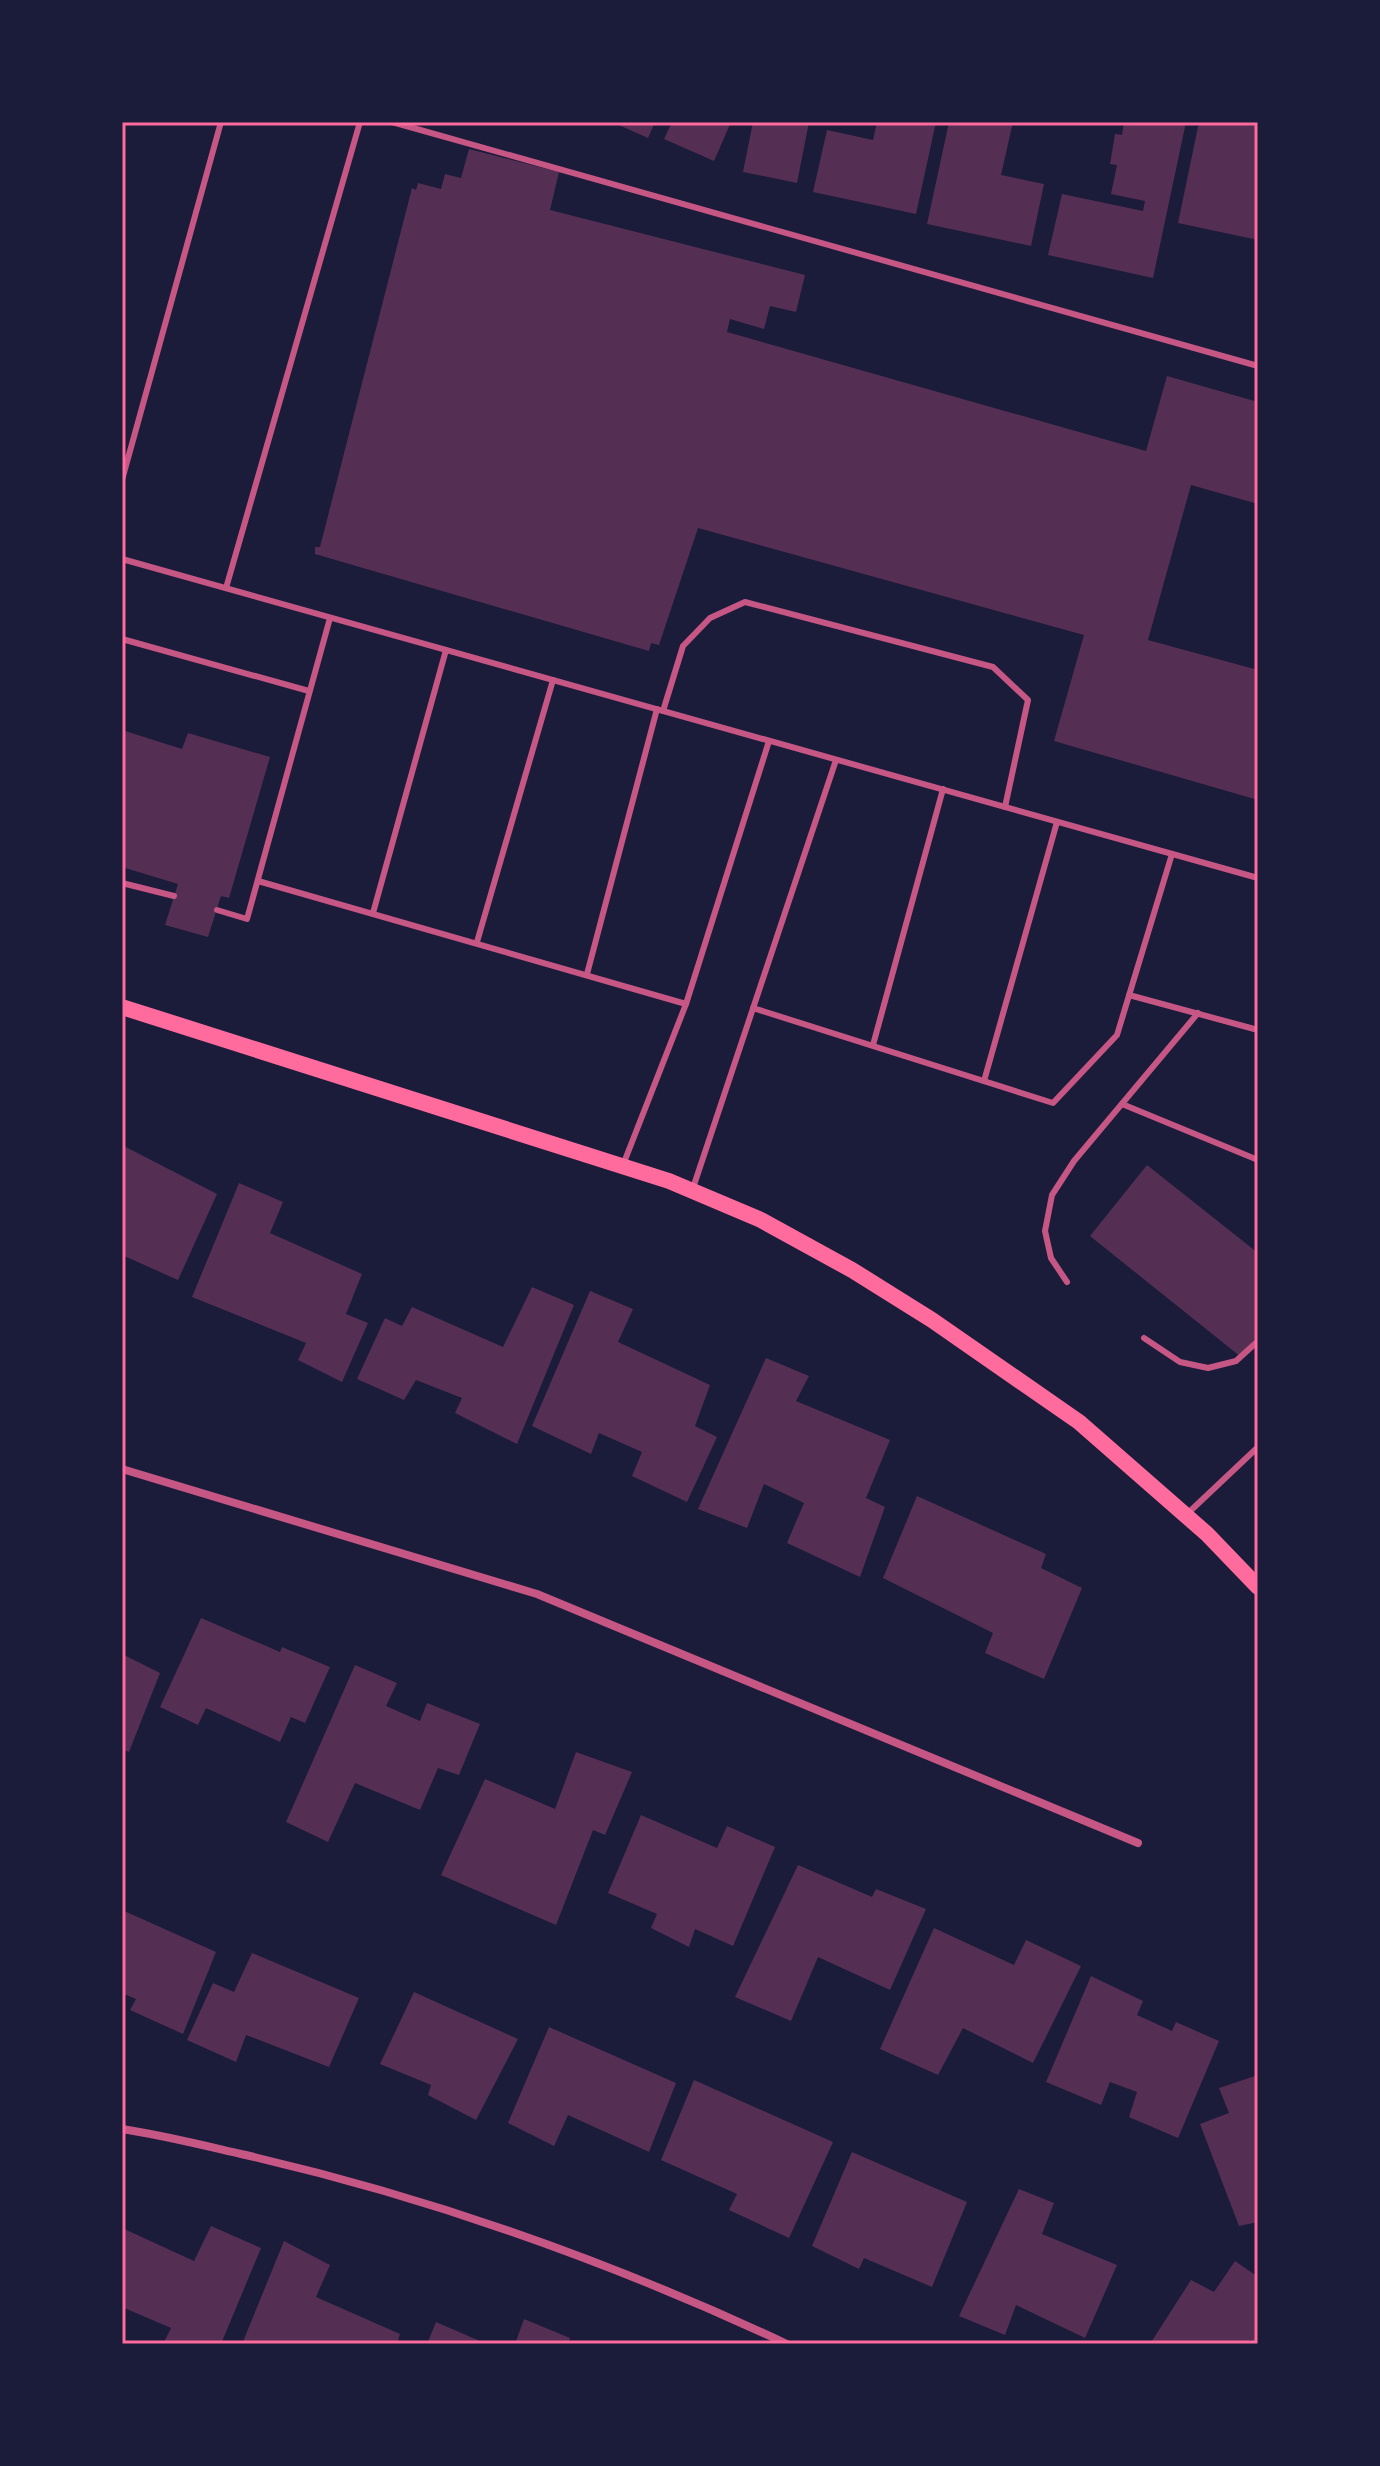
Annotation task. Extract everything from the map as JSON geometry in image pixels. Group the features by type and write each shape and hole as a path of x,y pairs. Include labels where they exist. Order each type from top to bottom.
{"main road":[{"path":"122,1007 622,1166 761,1220 852,1270 932,1320 1079,1422 1207,1534 1258,1587"}],"street":[{"path":"122,1469 537,1594 1138,1843"},
{"path":"122,2129 316,2171 430,2204 546,2243 717,2311 787,2344"}],"lane":[{"path":"122,480 221,122"},
{"path":"226,588 360,122"},
{"path":"392,122 1258,366"},
{"path":"122,559 1258,878"},
{"path":"587,974 660,710 683,646 710,618 745,602 993,667 1028,700 1005,807"},
{"path":"217,910 247,919 330,618"},
{"path":"122,639 309,691"},
{"path":"373,913 446,650"},
{"path":"477,942 553,680"},
{"path":"622,1166 686,1004 769,741"},
{"path":"692,1191 836,760"},
{"path":"873,1045 943,789"},
{"path":"984,1081 1057,822"},
{"path":"753,1008 1053,1103 1117,1035 1172,854"},
{"path":"258,881 686,1004"},
{"path":"122,883 174,896"},
{"path":"1129,995 1258,1030"},
{"path":"1067,1282 1051,1258 1045,1231 1052,1195 1074,1161 1198,1013"},
{"path":"1122,1104 1258,1160"},
{"path":"1144,1338 1180,1362 1208,1368 1236,1361 1258,1341"},
{"path":"1186,1515 1258,1447"}],"building":[{"path":"612,122 655,122 648,138"},
{"path":"672,122 731,122 714,161 664,139"},
{"path":"753,122 809,122 797,183 743,172"},
{"path":"877,122 936,122 916,214 813,192 827,130 873,140"},
{"path":"949,122 1013,122 1001,175 1044,184 1031,246 927,224"},
{"path":"1124,122 1186,122 1153,278 1048,255 1062,194 1143,211 1145,201 1111,194 1117,165 1110,164 1115,134 1122,135"},
{"path":"1199,122 1258,122 1258,240 1178,223"},
{"path":"469,149 559,172 550,210 805,275 796,312 770,306 764,329 730,319 727,332 1146,451 1167,376 1258,402 1258,504 1191,485 1148,640 1258,670 1258,800 1054,741 1084,635 698,528 659,645 651,643 649,651 315,554 315,547 320,547 412,188 416,190 418,183 441,189 445,174 461,178"},
{"path":"122,730 182,749 188,733 270,757 229,898 221,896 208,937 165,925 178,884 122,867"},
{"path":"122,1145 217,1194 178,1280 122,1255"},
{"path":"1147,1165 1258,1253 1258,1335 1241,1357 1090,1236"},
{"path":"239,1183 283,1202 270,1233 362,1274 346,1314 368,1323 342,1382 298,1360 306,1343 192,1297"},
{"path":"532,1287 574,1305 517,1444 455,1413 462,1398 416,1380 404,1400 357,1379 385,1318 402,1326 412,1307 503,1347"},
{"path":"590,1291 633,1309 618,1342 710,1385 695,1426 717,1437 687,1502 632,1476 642,1452 599,1433 591,1454 532,1426"},
{"path":"766,1358 809,1376 796,1401 890,1440 866,1498 885,1507 860,1577 787,1543 804,1503 764,1484 747,1528 698,1509"},
{"path":"917,1496 1046,1554 1041,1568 1082,1588 1044,1679 985,1653 993,1633 883,1578"},
{"path":"201,1618 280,1652 282,1647 330,1667 305,1723 291,1717 280,1742 206,1708 198,1725 160,1707"},
{"path":"122,1654 160,1673 129,1752 122,1749"},
{"path":"355,1665 397,1683 386,1706 420,1721 427,1703 480,1724 459,1775 438,1768 420,1810 355,1783 328,1842 286,1822"},
{"path":"576,1752 632,1772 605,1835 593,1830 556,1925 441,1875 485,1779 555,1809"},
{"path":"641,1815 717,1848 727,1826 775,1847 733,1946 695,1929 689,1947 651,1928 657,1914 608,1893"},
{"path":"798,1865 872,1897 876,1889 926,1909 890,1990 818,1957 791,2021 735,1997"},
{"path":"122,1910 216,1952 183,2034 130,2010 136,1999 122,1993"},
{"path":"934,1928 1014,1965 1026,1940 1081,1966 1033,2063 963,2028 938,2075 880,2049"},
{"path":"252,1953 359,1998 329,2067 246,2035 236,2062 187,2040 213,1983 234,1992"},
{"path":"1091,1976 1143,2001 1137,2015 1172,2031 1176,2022 1219,2041 1178,2138 1129,2117 1137,2092 1110,2082 1101,2105 1046,2082"},
{"path":"414,1992 518,2039 476,2120 428,2095 431,2085 380,2064"},
{"path":"549,2027 676,2083 649,2152 568,2115 554,2146 508,2123"},
{"path":"1258,2075 1258,2222 1239,2226 1200,2124 1229,2113 1219,2088"},
{"path":"694,2080 833,2142 789,2238 729,2210 737,2194 661,2160"},
{"path":"852,2152 967,2202 932,2287 864,2258 859,2269 812,2246"},
{"path":"1019,2189 1054,2203 1042,2234 1117,2265 1085,2338 1016,2305 1005,2335 959,2316"},
{"path":"211,2226 261,2248 221,2344 163,2344 171,2328 122,2307 122,2228 194,2261"},
{"path":"284,2241 330,2265 316,2297 400,2334 397,2344 242,2344"},
{"path":"1235,2261 1258,2277 1258,2344 1250,2340 1247,2344 1150,2344 1191,2280 1214,2292"},
{"path":"524,2319 570,2338 568,2344 515,2344"},
{"path":"436,2322 487,2344 427,2344"}]}
